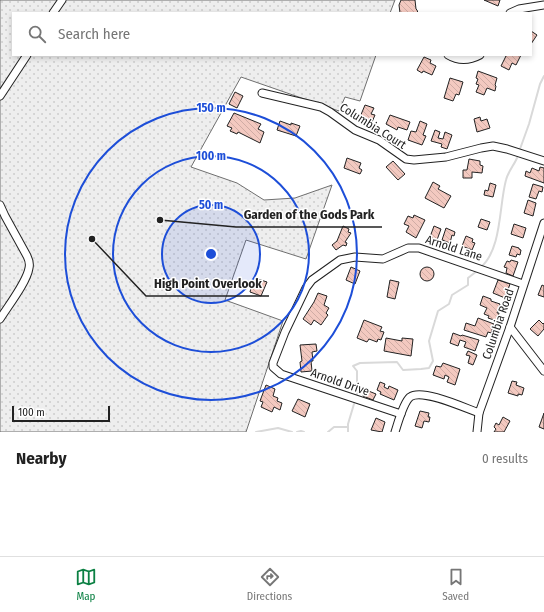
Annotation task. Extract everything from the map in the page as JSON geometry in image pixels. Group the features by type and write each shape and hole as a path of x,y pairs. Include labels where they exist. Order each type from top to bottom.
{"street":[{"path":"54,12 62,0"},
{"path":"512,12 519,9 544,5"},
{"path":"0,96 26,56"},
{"path":"450,56 467,60 477,56"},
{"name":"Columbia Court","path":"262,93 321,107 355,130 379,140 406,159 414,160 446,157 492,146 507,149 544,161"},
{"path":"0,205 30,263 26,277 0,319"},
{"name":"Columbia Road","path":"477,432 479,413 510,327 544,223"},
{"name":"Arnold Lane","path":"273,367 273,363 285,332 306,288 312,280 340,260 355,257 383,259 408,248 419,248 523,284"},
{"path":"510,327 544,372"},
{"name":"Arnold Drive","path":"273,367 281,374 401,414"},
{"path":"395,432 407,401 411,396 416,394 430,396 479,413"}],"shaded area":[{"path":"0,0 395,0 390,12 12,12 12,56 376,56 360,101 345,97 339,111 241,77 191,167 237,183 264,200 295,198 332,185 306,259 246,240 225,300 283,321 246,432 0,432"}],"building":[{"path":"401,0 415,0 418,12 400,12 399,5"},
{"path":"484,0 500,0 498,6"},
{"path":"532,32 537,35 532,42"},
{"path":"506,56 520,56 516,65 512,63 509,70 501,66"},
{"path":"424,57 431,60 430,63 436,66 432,75 423,71 422,73 417,70"},
{"path":"478,71 497,78 495,91 487,88 484,95 476,92 479,85 476,84 478,79 476,78"},
{"path":"450,78 463,82 459,95 456,94 453,101 444,98"},
{"path":"235,92 243,96 237,108 229,104"},
{"path":"365,105 374,108 371,114 375,115 372,122 360,117"},
{"path":"234,113 261,124 258,129 264,132 260,143 238,132 237,134 230,131 232,128 227,126"},
{"path":"390,115 410,122 407,130 398,127 397,130 386,124"},
{"path":"480,117 481,121 487,119 490,128 477,132 474,119"},
{"path":"280,121 291,125 291,123 300,126 296,136 277,130"},
{"path":"420,121 427,124 423,135 426,136 422,145 408,140 411,131 416,132"},
{"path":"435,130 440,132 438,138 443,139 445,132 452,135 447,149 441,147 442,144 431,141"},
{"path":"347,158 361,163 359,168 362,170 360,174 344,168"},
{"path":"469,159 480,161 480,165 483,166 482,173 472,172 472,178 463,178 463,170 467,170"},
{"path":"393,161 405,174 398,180 386,167"},
{"path":"540,167 544,168 544,183 525,176 526,171 530,173 532,168 539,171"},
{"path":"433,182 440,186 438,189 451,196 444,208 425,198"},
{"path":"490,183 496,185 493,197 484,195 485,190 488,191"},
{"path":"533,184 543,187 542,192 539,191 536,199 529,197"},
{"path":"528,200 536,203 533,216 524,213"},
{"path":"414,215 425,220 416,238 406,232 409,226 404,224 408,216 413,218"},
{"path":"481,219 490,222 487,230 478,227"},
{"path":"514,224 526,228 523,238 511,234"},
{"path":"343,226 349,229 348,232 351,233 345,242 347,243 346,246 343,245 336,250 332,245 337,241"},
{"path":"434,226 441,229 437,240 430,237"},
{"path":"446,228 455,232 454,236 452,235 450,243 442,240"},
{"path":"466,236 473,239 472,242 475,243 472,250 462,246"},
{"path":"512,246 521,250 520,255 517,254 516,257 509,255"},
{"path":"511,260 518,262 513,276 506,273 507,268 504,267 507,261 510,262"},
{"path":"351,267 360,271 355,284 346,280"},
{"path":"424,267 430,267 434,271 434,277 430,281 424,281 420,277 420,271"},
{"path":"258,279 267,282 261,296 250,292 252,284 255,285"},
{"path":"390,280 399,282 395,299 387,297"},
{"path":"498,280 510,284 505,298 493,293"},
{"path":"542,285 544,286 544,297 538,295"},
{"path":"318,293 327,296 324,305 329,308 326,313 328,315 321,325 314,320 311,325 303,319"},
{"path":"483,296 500,304 497,313 499,313 497,321 488,318 489,316 484,314 487,308 480,305"},
{"path":"478,318 494,324 491,333 488,332 486,337 464,330 466,323 475,326"},
{"path":"364,320 382,327 380,331 384,332 381,340 378,339 377,342 369,339 367,342 357,338"},
{"path":"539,320 543,324 544,323 544,329 538,336 530,329"},
{"path":"453,333 479,340 475,351 464,347 466,342 460,340 458,346 450,343"},
{"path":"386,338 402,341 402,338 413,339 411,356 384,351"},
{"path":"316,344 317,351 312,352 312,371 301,372 300,362 302,361 300,345"},
{"path":"468,351 477,355 473,365 468,363 470,356 466,355"},
{"path":"443,363 460,369 455,385 447,382 449,377 445,375 444,379 433,375 436,366 441,367"},
{"path":"512,381 517,382 516,385 524,388 522,395 518,394 518,396 508,393"},
{"path":"380,382 385,384 384,387 388,389 389,386 398,390 394,400 380,394 381,392 377,390"},
{"path":"266,385 275,389 273,396 278,398 277,401 282,403 280,410 274,407 272,412 261,407 263,402 260,401"},
{"path":"366,390 376,394 373,400 363,396"},
{"path":"298,399 310,404 305,417 292,411"},
{"path":"420,411 429,413 428,417 430,417 429,422 424,421 422,428 415,426"},
{"path":"544,413 544,429 539,427"},
{"path":"503,417 510,421 504,432 494,432 496,429 494,427 496,423 499,425"},
{"path":"376,418 385,422 382,432 371,430"}],"waterway":[{"path":"520,149 529,124 540,84 544,76"},
{"path":"481,267 488,259 493,249 499,226 506,180 517,158"},
{"path":"357,394 357,371 353,366 360,363 397,362 403,370 429,368 433,361 429,341 438,311 449,304 452,295 468,285 468,278 477,271"},
{"path":"348,432 348,424 354,404"},
{"path":"328,432 334,427 348,427"},
{"path":"256,432 278,428 292,432"},
{"path":"297,432 304,432"}],"place":[{"name":"Garden of the Gods Park","path":"160,220"},
{"name":"High Point Overlook","path":"92,239"}]}
